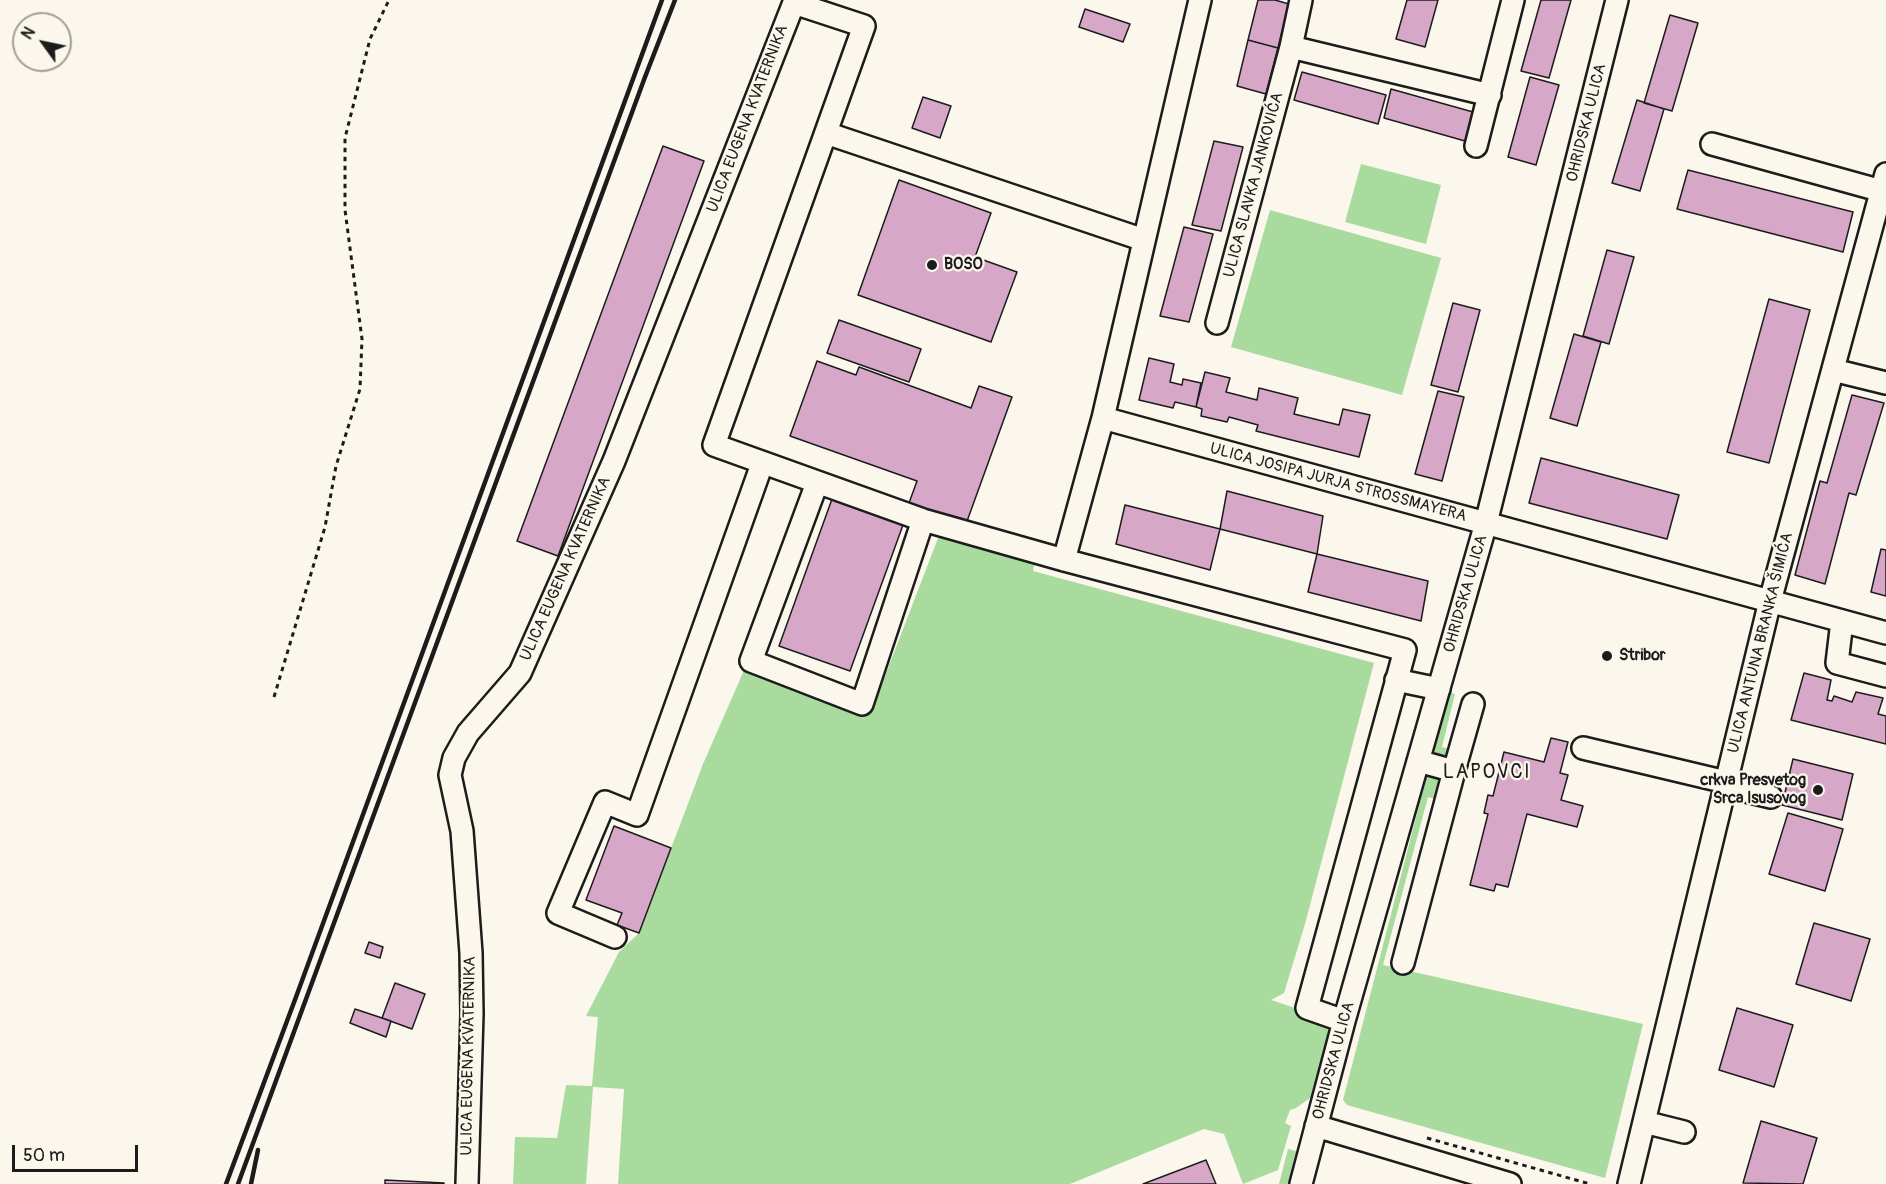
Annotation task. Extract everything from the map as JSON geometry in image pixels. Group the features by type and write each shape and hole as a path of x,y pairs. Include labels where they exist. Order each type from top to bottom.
{"street":[{"path":"1064,560 1103,418 1200,0"},
{"name":"ULICA SLAVKA JANKOVIĆA","path":"1217,323 1291,47 1301,0"},
{"path":"1476,146 1513,0"},
{"name":"OHRIDSKA ULICA","path":"1301,1184 1344,1021 1486,523 1617,0"},
{"path":"794,2 864,26 714,445 923,520 1064,560 1405,650 1307,1008 1344,1021"},
{"name":"ULICA EUGENA KVATERNIKA","path":"467,1184 472,1014 471,954 462,831 450,775 454,758 468,733 520,673 614,461 794,2"},
{"path":"1291,47 1490,94"},
{"path":"826,133 1144,240"},
{"path":"1712,144 1884,183"},
{"name":"ULICA ANTUNA BRANKA ŠIMIĆA","path":"1629,1184 1770,601 1884,183"},
{"path":"1833,370 1886,383"},
{"name":"ULICA JOSIPA JURJA STROSSMAYERA","path":"1103,418 1886,633"},
{"path":"615,937 558,913 605,802 637,815 762,464"},
{"path":"817,483 751,661 862,704 923,520"},
{"path":"1842,621 1837,663 1886,676"},
{"path":"1396,680 1439,689"},
{"path":"1403,963 1473,704"},
{"path":"1583,748 1771,797"},
{"path":"1418,761 1454,771"},
{"path":"1644,1122 1684,1132"},
{"path":"1316,1126 1510,1184"}],"path":[{"path":"274,697 325,527 336,466 360,389 362,339 345,210 345,138 370,39 389,0"},
{"path":"1420,1136 1590,1184"}],"green space":[{"path":"1361,164 1441,185 1426,244 1345,222"},
{"path":"1270,210 1441,258 1402,395 1231,347"},
{"path":"940,533 1035,561 1033,571 1374,663 1305,924 1284,993 1271,1000 1322,1017 1330,1023 1332,1031 1313,1096 1290,1110 1285,1123 1291,1126 1278,1170 1243,1184 1224,1134 1204,1129 1070,1184 618,1184 624,1089 593,1087 586,1184 513,1184 515,1137 557,1138 566,1085 592,1086 598,1017 586,1016 619,952 639,933 703,764 745,668 870,715"},
{"path":"1450,693 1455,694 1442,747 1452,750 1447,758 1432,759"},
{"path":"1428,771 1443,778 1439,800 1428,797 1383,965 1643,1024 1605,1178 1347,1105 1343,1100"},
{"path":"1288,1149 1300,1152 1291,1184 1279,1184"}],"building":[{"path":"1258,0 1275,0 1289,4 1278,48 1248,40"},
{"path":"1407,0 1438,0 1425,47 1396,39"},
{"path":"1541,0 1571,0 1549,78 1521,71"},
{"path":"1085,9 1130,24 1123,42 1079,27"},
{"path":"1670,15 1698,23 1672,111 1644,103"},
{"path":"1248,40 1278,48 1266,94 1237,86"},
{"path":"1302,72 1386,95 1378,124 1294,100"},
{"path":"1530,77 1559,85 1536,165 1508,157"},
{"path":"1391,89 1473,112 1465,141 1384,118"},
{"path":"923,97 951,106 940,138 912,128"},
{"path":"1637,100 1664,109 1640,191 1612,183"},
{"path":"1214,141 1243,147 1221,231 1192,225"},
{"path":"663,146 704,161 558,556 517,541"},
{"path":"1688,170 1853,212 1843,252 1677,209"},
{"name":"BOSO","path":"899,180 991,213 975,257 1017,272 991,342 858,295"},
{"path":"1184,227 1213,234 1189,322 1160,316"},
{"path":"1607,250 1634,257 1609,344 1583,336"},
{"path":"1769,299 1810,310 1769,463 1727,452"},
{"path":"1453,303 1480,310 1458,392 1431,385"},
{"path":"839,320 921,349 909,382 827,353"},
{"path":"1574,334 1601,342 1577,426 1550,418"},
{"path":"1149,358 1174,364 1170,382 1182,385 1183,379 1201,383 1196,407 1175,402 1173,408 1139,400"},
{"path":"817,361 856,375 859,367 971,408 979,386 1012,397 966,524 909,503 917,481 790,436"},
{"path":"1205,372 1230,378 1226,392 1257,400 1259,388 1298,398 1294,414 1339,425 1343,409 1370,415 1359,457 1256,431 1258,425 1229,417 1227,422 1201,416 1202,409 1196,407"},
{"path":"1438,391 1464,397 1442,481 1415,474"},
{"path":"1852,395 1884,403 1856,495 1849,493 1825,584 1795,575 1820,481 1827,483"},
{"path":"1541,458 1679,495 1667,539 1529,503"},
{"path":"1227,491 1323,516 1317,554 1220,529"},
{"path":"832,499 903,525 850,671 779,646"},
{"path":"1125,505 1220,529 1210,570 1116,544"},
{"path":"1881,549 1886,550 1886,596 1871,592"},
{"path":"1317,554 1428,581 1421,621 1308,592"},
{"path":"1804,673 1831,680 1827,700 1832,701 1834,696 1852,702 1856,692 1883,698 1878,714 1886,716 1886,744 1791,720"},
{"path":"1551,738 1568,742 1560,773 1568,775 1561,800 1583,806 1577,827 1527,814 1508,887 1496,884 1494,891 1470,885 1488,814 1484,813 1488,795 1493,796 1504,752 1544,762"},
{"name":"crkva Presvetog Srca Isusovog","path":"1793,759 1853,774 1842,820 1782,805"},
{"path":"1788,813 1843,829 1825,891 1769,874"},
{"path":"614,826 671,848 639,933 617,925 622,913 586,900"},
{"path":"1814,923 1870,939 1851,1001 1796,984"},
{"path":"369,942 383,947 380,958 365,953"},
{"path":"395,983 425,994 412,1029 382,1018"},
{"path":"1737,1008 1793,1025 1774,1087 1719,1070"},
{"path":"355,1009 391,1021 386,1037 350,1023"},
{"path":"1761,1121 1817,1138 1803,1184 1743,1183"},
{"path":"1206,1160 1216,1184 1143,1184"},
{"path":"385,1180 444,1183 444,1184 385,1184"}],"railway":[{"path":"226,1184 662,0"},
{"path":"238,1184 675,0"},
{"path":"251,1184 258,1150"}],"place":[{"name":"BOSO","path":"932,265"},
{"name":"Stribor","path":"1607,656"},
{"name":"crkva Presvetog Srca Isusovog","path":"1818,790"}],"district":[{"name":"LAPOVCI","path":"1487,773"}]}
